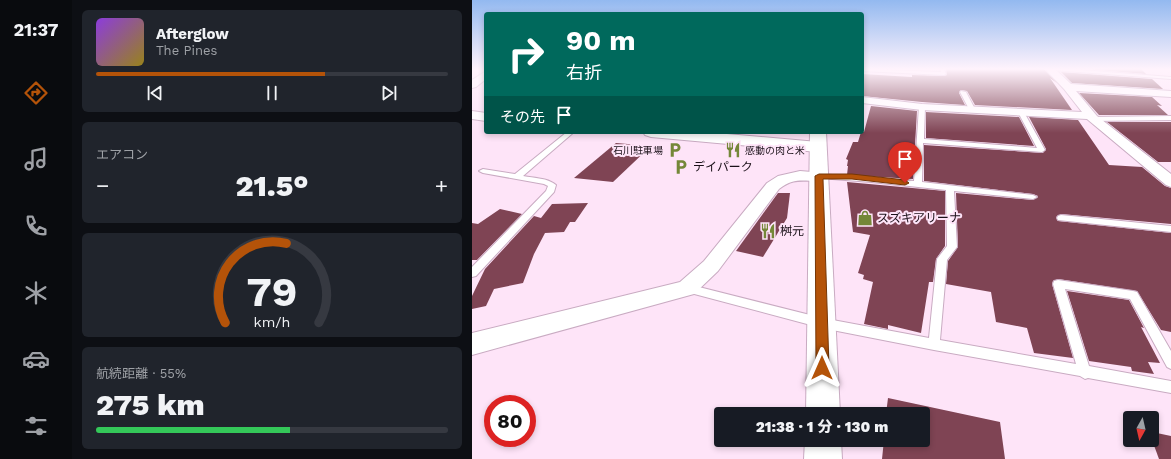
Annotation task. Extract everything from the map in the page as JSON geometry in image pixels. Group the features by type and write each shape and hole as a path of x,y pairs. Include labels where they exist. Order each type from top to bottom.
{"main road":[{"path":"472,116 484,117"},
{"path":"699,134 818,139 823,407"},
{"path":"823,447 823,459"}],"street":[{"path":"1071,90 1092,118 1171,182"},
{"path":"1118,90 1171,94"},
{"path":"864,100 973,111 1092,118"},
{"path":"472,344 687,288 711,266 773,186 781,179 791,176 819,176"}],"lane":[{"path":"963,92 973,111"},
{"path":"918,184 922,107"},
{"path":"920,141 1042,150 1022,114"},
{"path":"1092,118 1171,118"},
{"path":"517,177 569,134"},
{"path":"472,273 550,192 552,185 546,182 483,170"},
{"path":"819,176 852,177 1032,197"},
{"path":"934,344 942,259 952,248 950,189"},
{"path":"1061,218 1171,229"},
{"path":"1085,372 1058,284 1133,295 1171,363"},
{"path":"687,288 822,323 1171,387"}],"building":[{"path":"864,90 961,90 959,93 965,105 864,96"},
{"path":"964,90 1059,90 1072,110 975,105 967,91"},
{"path":"1079,93 1152,97 1162,106 1157,105 1168,115 1099,115"},
{"path":"871,106 917,111 913,179 847,175 848,160 846,159 853,142 858,142 860,134 864,134"},
{"path":"926,112 1019,117 1034,146 926,138"},
{"path":"1029,117 1078,120 1109,165 1142,167 1165,186 1171,188 1171,224 1061,214 1056,217 1058,221 1171,233 1171,332 1161,330 1137,291 1058,279 1053,281 1052,284 1073,358 1034,353 1027,328 996,322 991,292 946,284 948,261 958,247 956,193 1033,200 1038,196 1033,194 924,181 924,145 1043,153 1046,149"},
{"path":"1107,122 1171,122 1171,162 1158,162"},
{"path":"616,143 651,146 613,182 574,178"},
{"path":"847,182 945,191 945,246 936,259 933,282 929,282 921,333 888,325 888,329 864,324 873,282 863,279 864,275 858,273 870,235 853,232"},
{"path":"778,193 790,193 787,218 763,257 736,251"},
{"path":"588,203 575,222 570,222 564,232 545,233 534,254 523,283 494,289 486,306 472,309 472,296 485,269 534,216 541,218 552,204"},
{"path":"500,209 522,214 477,260 472,260 472,223 478,224"},
{"path":"1067,291 1129,300 1160,363 1148,362 1154,374 1132,371 1131,367 1089,361"},
{"path":"888,398 930,407 887,407"},
{"path":"930,407 1000,422 1005,459 882,459 883,447 930,447"},
{"path":"1159,433 1171,436 1171,459 1159,459 1155,447 1159,447"}],"place":[{"name":"石川駐車場","path":"675,150"},
{"name":"感動の肉と米","path":"733,150"},
{"name":"デイパーク","path":"681,167"},
{"name":"スズキアリーナ","path":"865,218"},
{"name":"桝元","path":"768,231"}],"route":[{"path":"822,368 819,176 852,177 905,183"}]}
